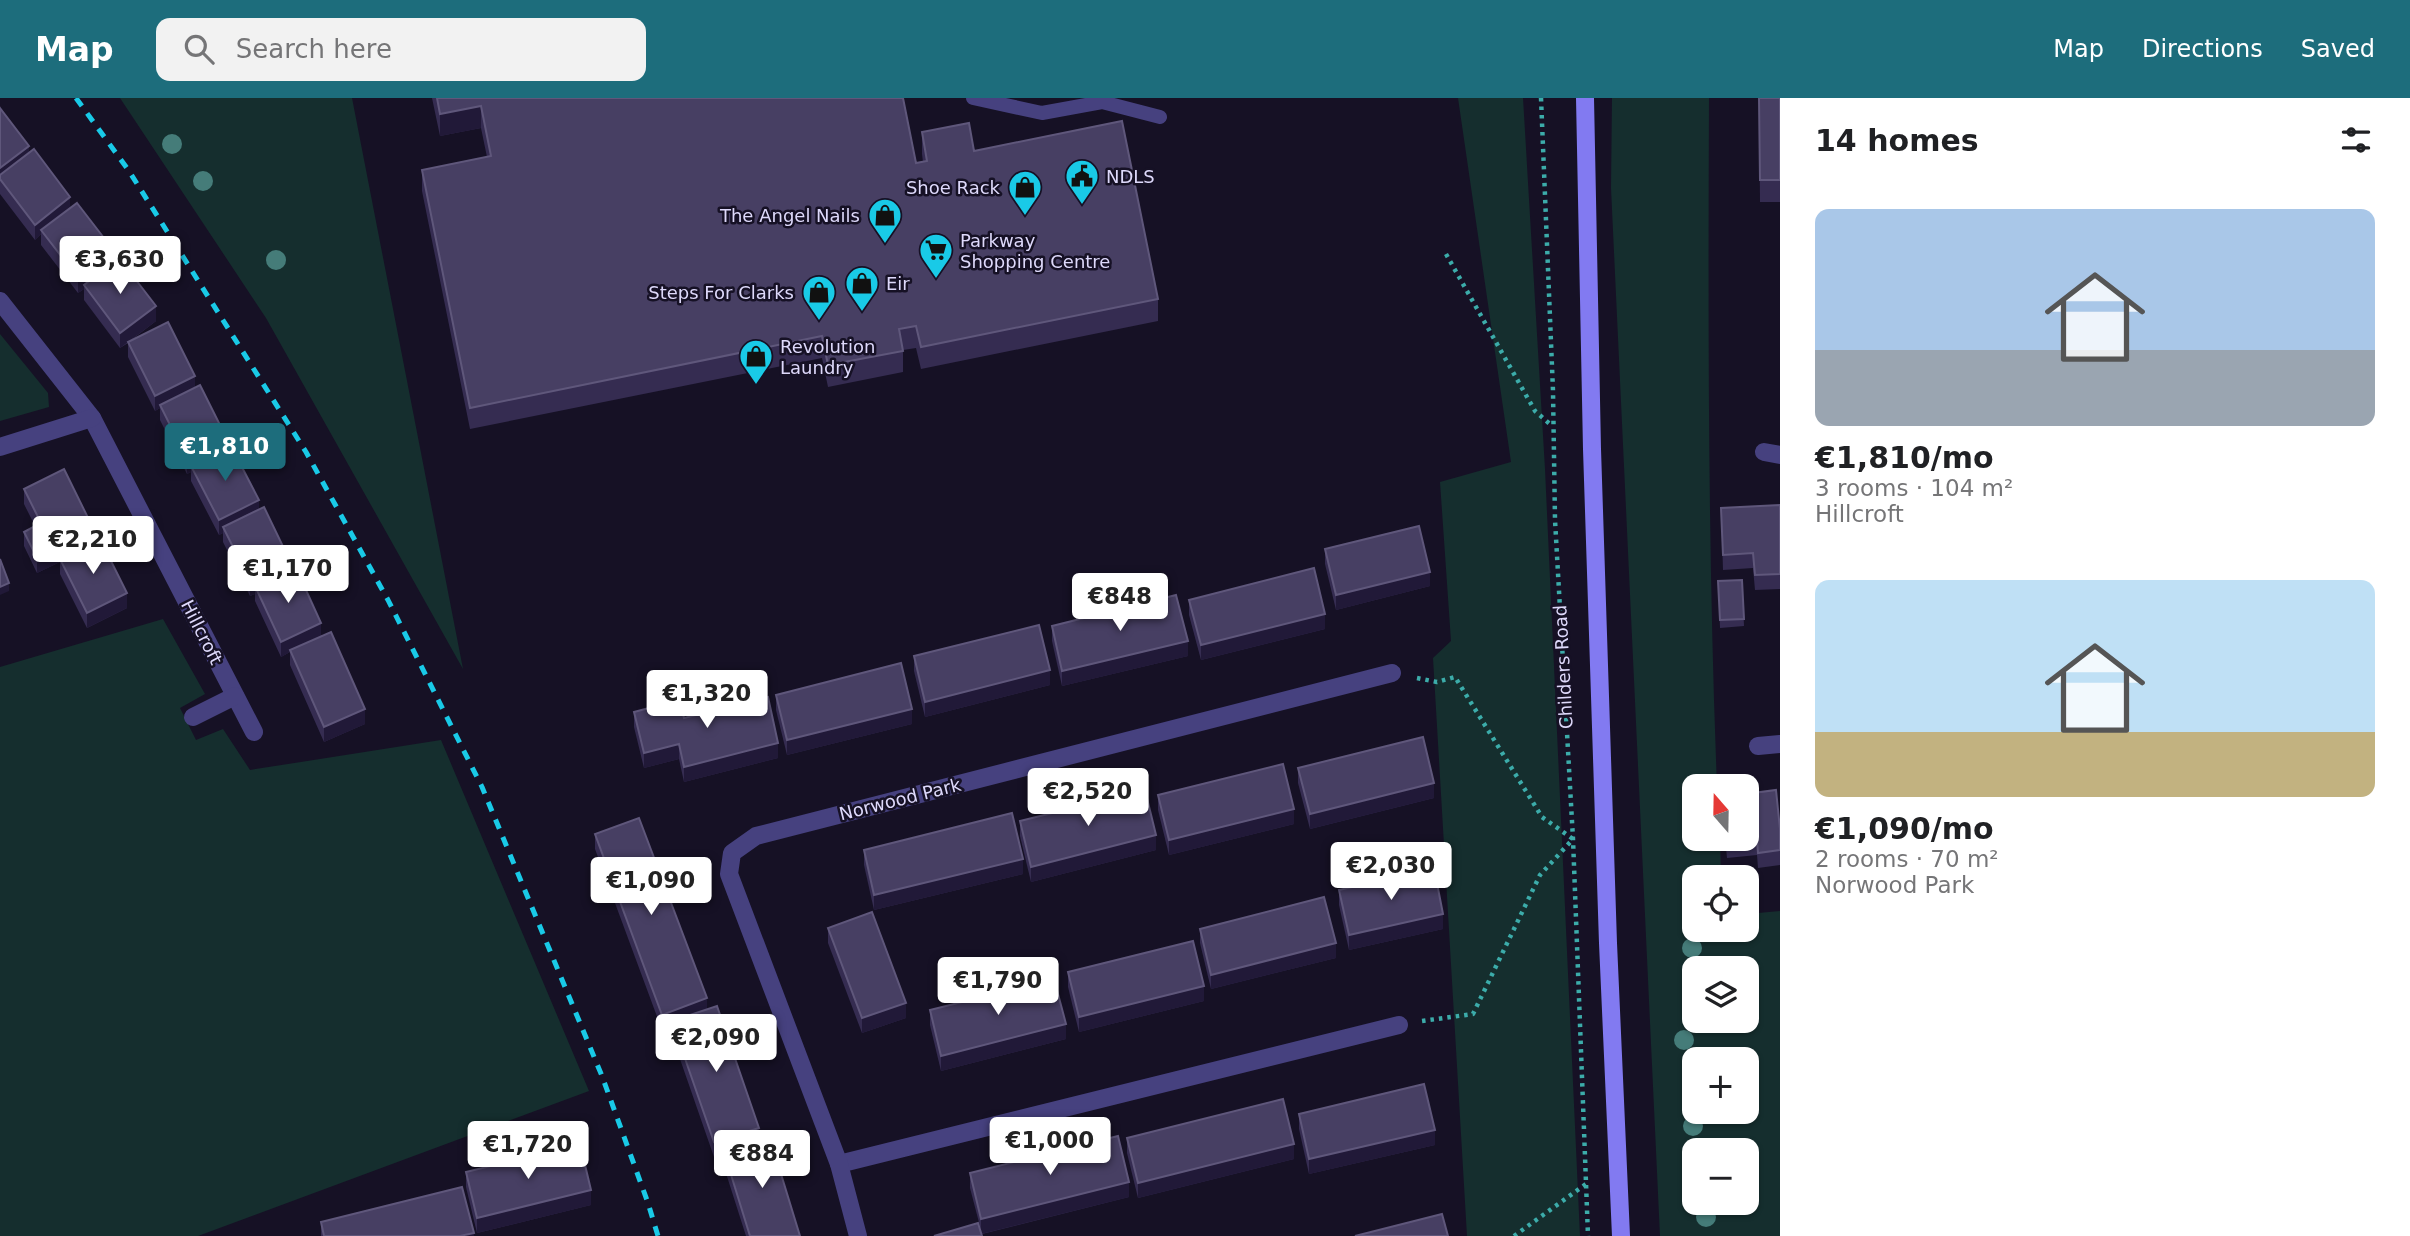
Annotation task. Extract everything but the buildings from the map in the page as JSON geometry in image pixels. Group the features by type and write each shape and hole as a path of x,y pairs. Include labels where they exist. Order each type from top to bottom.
{"main road":[{"name":"Childers Road","path":"1585,98 1607,929 1621,1236"}],"street":[{"name":"Hillcroft","path":"0,301 92,418 254,733"},
{"path":"0,447 92,418"},
{"name":"Norwood Park","path":"859,1236 839,1164 729,874 732,853 756,836 1392,673"},
{"path":"193,717 235,696"},
{"path":"1758,746 1780,744"},
{"path":"839,1164 1399,1025"}],"lane":[{"path":"973,98 1042,113 1102,102 1160,117"}],"path":[{"name":"Childers Road","path":"1541,98 1553,391 1552,425 1573,839 1588,1236"},
{"path":"1446,254 1535,411 1552,425"},
{"path":"1392,673 1437,682 1455,677 1542,817 1573,839 1540,875 1473,1014 1399,1025"},
{"path":"1514,1236 1586,1184"}],"green space":[{"path":"120,98 352,98 463,669 266,318"},
{"path":"1458,98 1523,98 1545,469 1580,1236 1467,1236 1433,658 1451,641 1440,482 1511,462"},
{"path":"1612,98 1709,98 1710,528 1717,774 1682,774 1682,851 1720,851 1721,865 1682,865 1682,942 1759,942 1759,913 1780,911 1780,1236 1660,1236 1611,188"},
{"path":"0,334 48,393 49,407 0,421"},
{"path":"163,619 205,694 180,708 196,740 223,729 250,770 441,740 589,1091 198,1236 0,1236 0,667"}],"railway":[{"path":"76,98 129,171 306,452 388,600 482,787 602,1076 658,1236"}],"place":[{"name":"NDLS","path":"1082,206"},
{"name":"Shoe Rack","path":"1025,217"},
{"name":"The Angel Nails","path":"885,245"},
{"name":"Parkway Shopping Centre","path":"936,280"},
{"name":"Eir","path":"862,313"},
{"name":"Steps For Clarks","path":"819,322"},
{"name":"Revolution Laundry","path":"756,386"}]}
